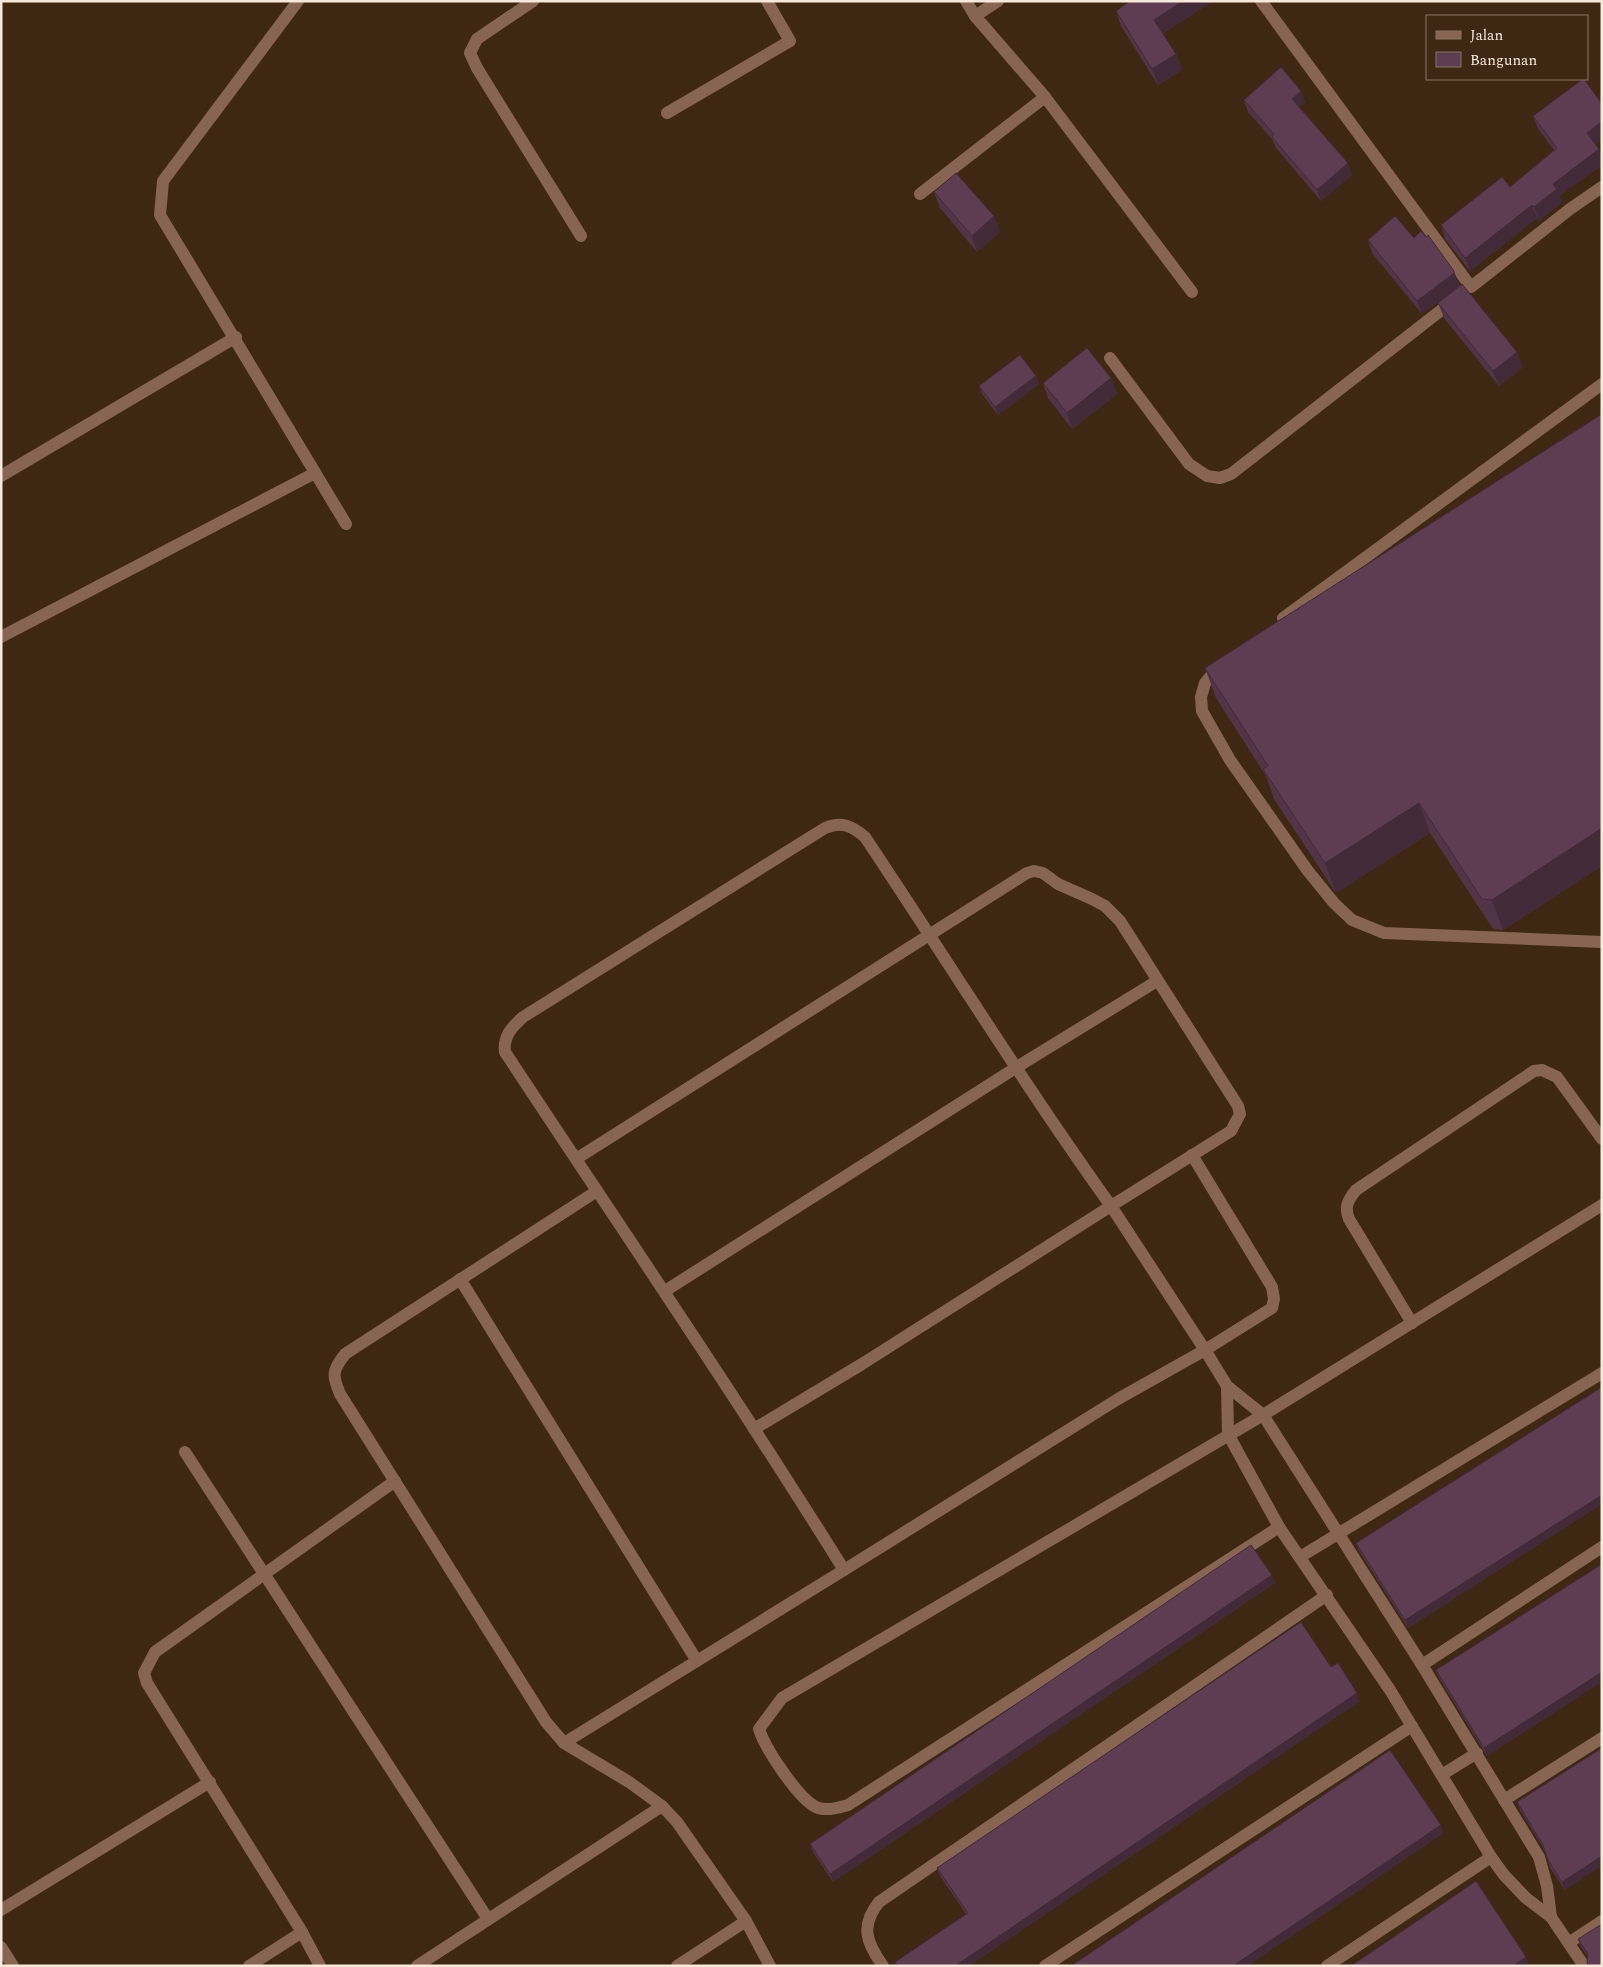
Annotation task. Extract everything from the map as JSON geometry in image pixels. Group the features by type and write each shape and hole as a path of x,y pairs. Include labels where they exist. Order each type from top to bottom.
{"street":[{"path":"298,1 163,181 160,214 236,337 346,524"},
{"path":"533,1 477,39 470,53 477,68 581,236"},
{"path":"667,113 790,41 767,1"},
{"path":"966,1 975,16 1045,97 1192,292"},
{"path":"975,16 998,1"},
{"path":"1260,1 1471,287"},
{"path":"920,194 1045,97"},
{"path":"1110,358 1189,464 1207,476 1220,478 1231,474 1570,209 1602,187"},
{"path":"1,476 236,337"},
{"path":"1274,625 1602,384"},
{"path":"1,637 315,473"},
{"path":"1228,659 1217,668 1206,684 1201,697 1202,711 1230,760 1308,871 1334,903 1352,920 1384,933 1602,942"},
{"path":"844,1570 665,1291 505,1052 504,1044 507,1035 514,1025 532,1012 836,823 856,829 865,837 1060,1134 1111,1206 1205,1350 1226,1386 1263,1415 1338,1536 1477,1752 1539,1857 1547,1886 1551,1917"},
{"path":"576,1159 929,933 1034,870 1105,906 1120,922 1238,1106 1240,1114 1231,1131 862,1364 754,1429"},
{"path":"665,1291 1017,1067 1158,980"},
{"path":"1412,1323 1345,1210 1348,1200 1356,1190 1534,1072 1542,1070 1557,1077 1602,1139"},
{"path":"564,1743 1118,1398 1205,1350 1272,1308 1274,1299 1272,1287 1192,1155"},
{"path":"597,1191 345,1354 336,1366 334,1378 340,1394 546,1722 564,1743 629,1782 662,1806 677,1822 746,1921 770,1966"},
{"path":"1279,1526 848,1805 829,1810 814,1806 785,1776 762,1741 759,1729 768,1714 782,1698 1263,1415 1602,1205"},
{"path":"460,1279 697,1661"},
{"path":"1300,1558 1602,1373"},
{"path":"1226,1386 1228,1434 1279,1526 1443,1774 1504,1875 1526,1898 1551,1917 1570,1942 1584,1966"},
{"path":"185,1452 488,1919"},
{"path":"320,1966 302,1932 147,1683 144,1672 155,1652 396,1481"},
{"path":"1422,1665 1602,1547"},
{"path":"883,1966 872,1950 868,1934 868,1916 879,1902 1327,1596"},
{"path":"1045,1966 1412,1726"},
{"path":"1504,1800 1602,1738"},
{"path":"1443,1774 1477,1752"},
{"path":"1,1910 210,1782"},
{"path":"417,1966 662,1806"},
{"path":"1327,1966 1492,1857"},
{"path":"677,1966 746,1921"},
{"path":"1570,1942 1602,1921"},
{"path":"249,1966 302,1932"},
{"path":"1,1948 14,1966"}],"building":[{"path":"1130,1 1183,1 1154,20 1176,54 1152,69 1116,11"},
{"path":"1281,67 1301,91 1292,99 1348,163 1317,190 1272,137 1274,134 1244,100"},
{"path":"1582,80 1585,80 1602,104 1602,121 1587,133 1599,149 1553,184 1557,189 1534,207 1532,205 1465,258 1441,225 1502,177 1510,187 1557,148 1533,116"},
{"path":"956,173 994,216 972,236 934,192"},
{"path":"1395,216 1414,238 1421,231 1426,237 1428,235 1454,271 1453,274 1417,301 1368,240"},
{"path":"1462,284 1517,352 1493,371 1438,303"},
{"path":"1087,348 1111,378 1067,413 1043,383"},
{"path":"1020,355 1036,376 995,407 979,386"},
{"path":"1602,414 1602,828 1492,900 1482,899 1419,803 1325,863 1263,769 1268,766 1205,668"},
{"path":"1602,1387 1602,1495 1405,1620 1356,1543"},
{"path":"1251,1545 1272,1575 830,1874 810,1844"},
{"path":"1602,1564 1602,1672 1484,1748 1436,1670"},
{"path":"1301,1622 1331,1667 1338,1663 1357,1693 955,1966 898,1966 895,1962 968,1913 937,1868"},
{"path":"1602,1748 1602,1856 1562,1882 1548,1860 1543,1845 1517,1802"},
{"path":"1390,1750 1441,1825 1233,1966 1071,1966"},
{"path":"1476,1881 1526,1957 1513,1966 1351,1966"},
{"path":"1602,1924 1602,1966 1589,1966 1587,1963 1588,1954 1578,1939"}]}
